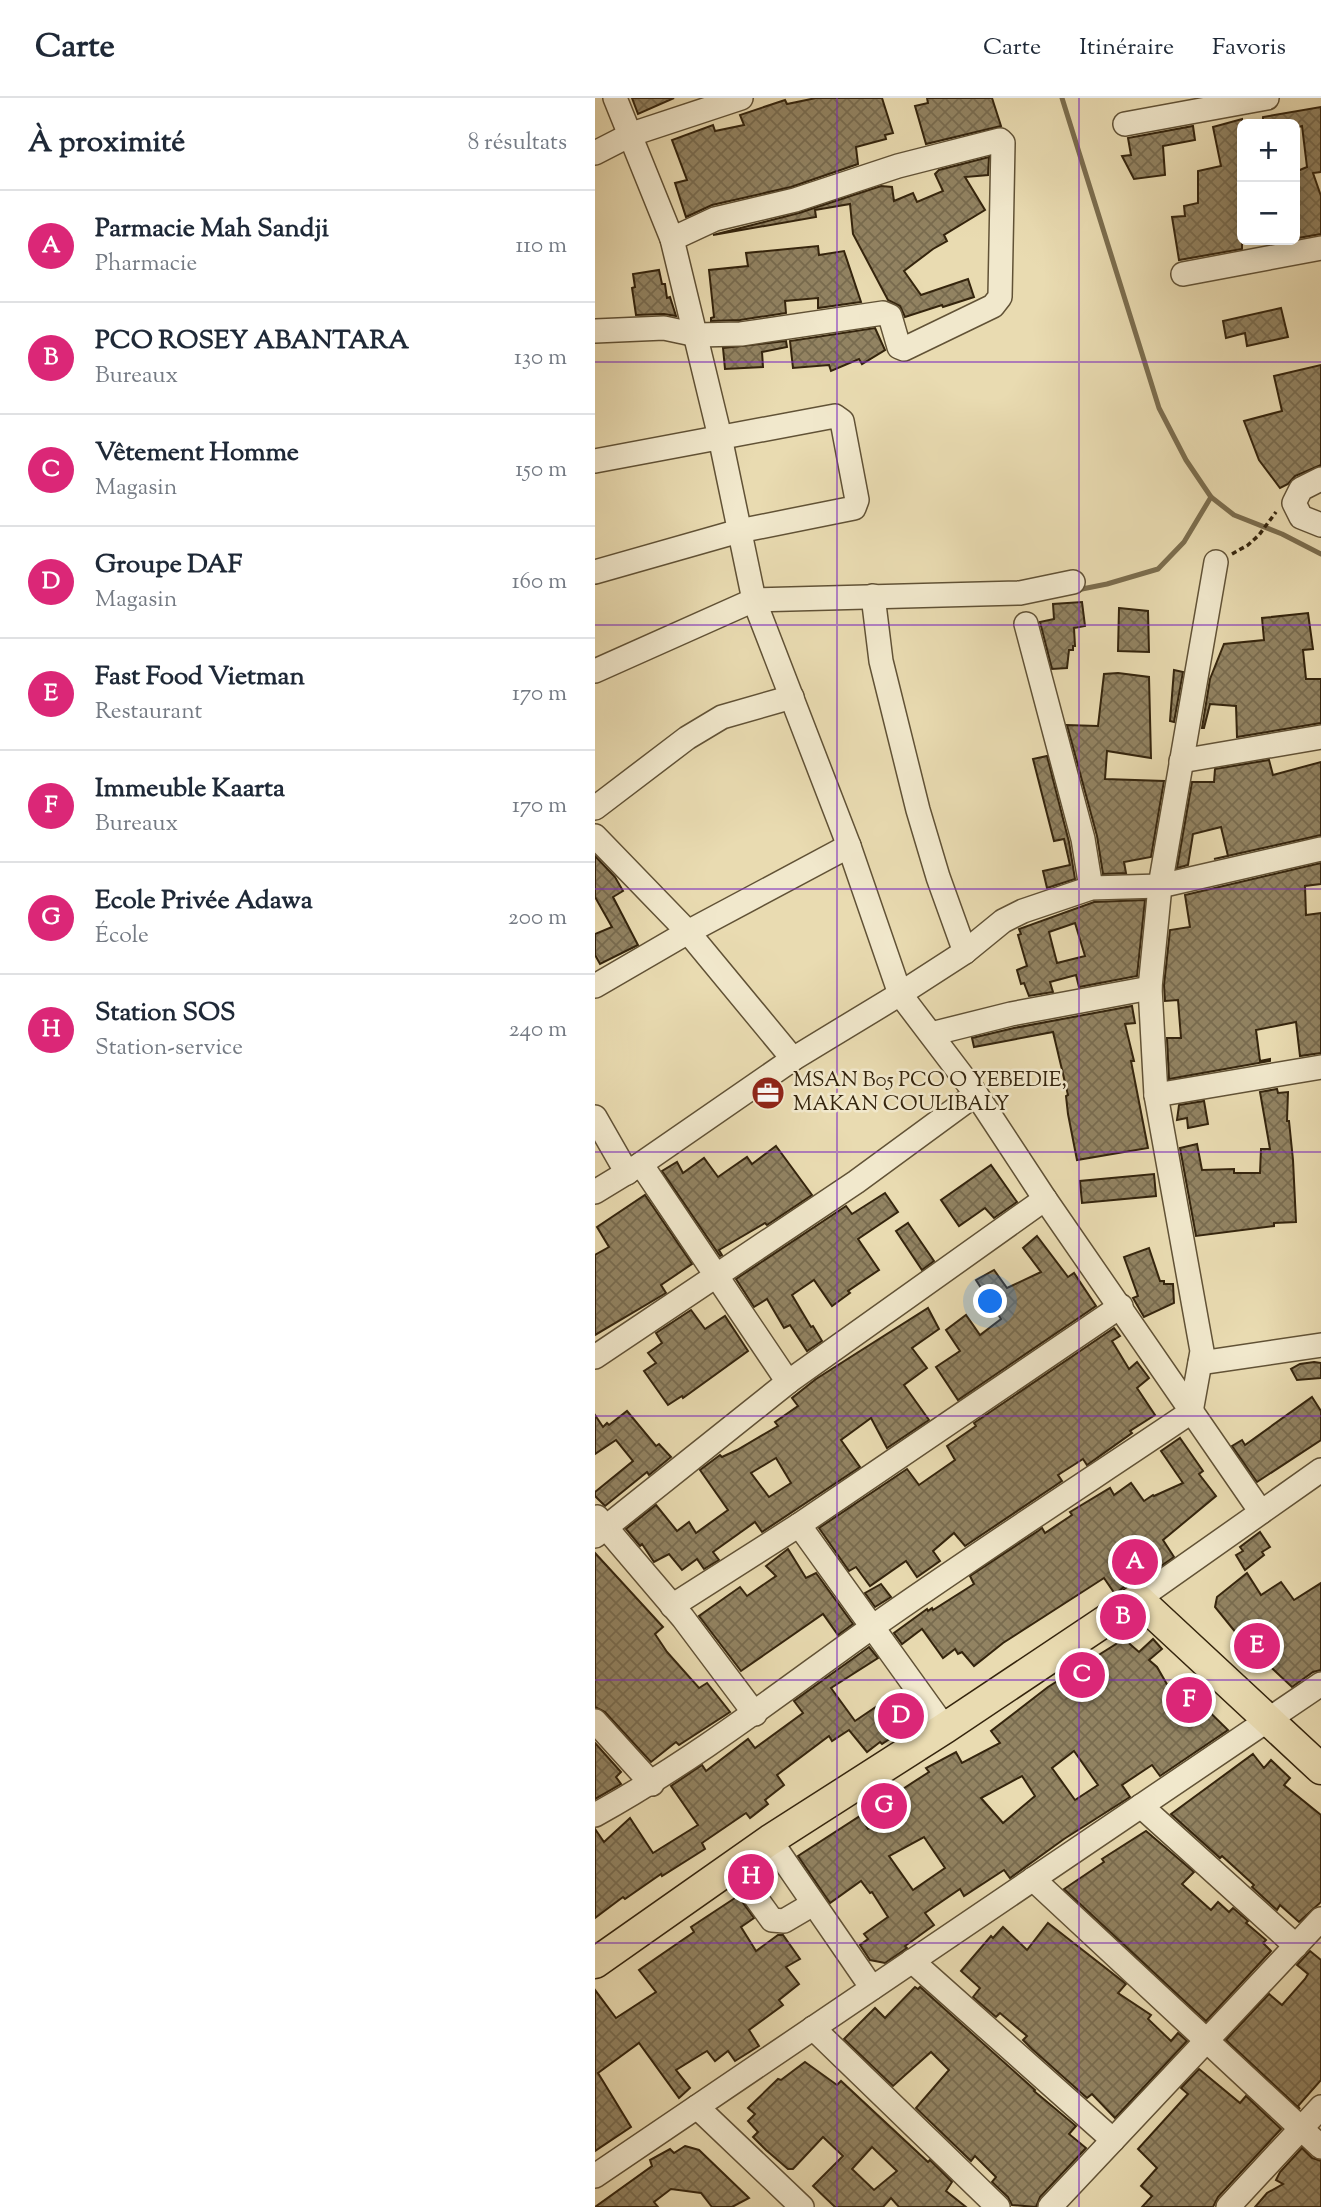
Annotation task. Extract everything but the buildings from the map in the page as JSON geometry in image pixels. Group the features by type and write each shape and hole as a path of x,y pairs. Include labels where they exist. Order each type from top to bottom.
{"main road":[{"path":"595,1963 770,1840 945,1728 1138,1599 1321,1769"}],"street":[{"path":"615,98 632,134 672,239 697,335 754,600 849,846 900,995 976,1094 1045,1199 1261,1512"},
{"path":"595,153 632,134 741,98"},
{"path":"1125,124 1267,98"},
{"path":"595,331 664,327 697,335 741,334 883,313 890,316 899,347 904,349 993,306 1000,297 1003,143 1000,140 898,166 795,200 715,219 672,239"},
{"path":"1183,274 1321,248"},
{"path":"595,461 835,416 842,421 857,500 854,508 739,531 595,572"},
{"path":"1321,479 1301,489 1294,503 1301,517 1321,525"},
{"path":"595,1815 652,1784 755,1714 872,1628 1191,1412 1202,1351 1156,1095 1150,988 1160,886 1216,562"},
{"path":"595,671 754,600 1020,593 1073,582"},
{"path":"873,596 881,662 918,810 965,952"},
{"path":"1026,624 1083,839 1091,888"},
{"path":"595,808 687,738 722,717 792,697"},
{"path":"1181,761 1321,737"},
{"path":"595,836 688,932 793,1059"},
{"path":"595,986 688,932 849,846"},
{"path":"595,1192 793,1059 900,995 965,952 1003,921 1023,911 1091,888 1160,886 1321,849"},
{"path":"931,1034 1011,1014 1150,988"},
{"path":"1156,1095 1321,1068"},
{"path":"595,1357 856,1181 976,1094"},
{"path":"595,1117 715,1275 787,1382"},
{"path":"755,1714 672,1606 598,1526 787,1382 1045,1199"},
{"path":"672,1606 799,1525 1121,1306"},
{"path":"1200,1363 1321,1345"},
{"path":"1138,1599 1321,1470"},
{"path":"799,1525 945,1728"},
{"path":"595,2176 1321,1684"},
{"path":"595,1721 652,1784"},
{"path":"1141,1806 1296,1946"},
{"path":"770,1840 871,1988"},
{"path":"733,1866 772,1920 784,1921 813,1904"},
{"path":"1033,1878 1321,2147"},
{"path":"1050,2207 1321,1919"},
{"path":"912,1961 1113,2140"},
{"path":"813,2028 997,2207"},
{"path":"697,2107 803,2207"},
{"path":"1229,2207 1321,2107"}],"path":[{"path":"1216,562 1248,545 1259,535 1273,514"}],"waterway":[{"path":"1062,98 1159,408 1186,460 1211,497 1234,515 1282,534 1321,554"},
{"path":"1077,590 1158,569 1184,542 1211,497"}],"place":[{"name":"MSAN B05 PCO O YEBEDIE, MAKAN COULIBALY","path":"768,1093"},
{"name":"Parmacie Mah Sandji","path":"1135,1562"},
{"name":"PCO ROSEY ABANTARA","path":"1123,1617"},
{"name":"Fast Food Vietman","path":"1257,1646"},
{"name":"Vêtement Homme","path":"1082,1675"},
{"name":"Immeuble Kaarta","path":"1189,1700"},
{"name":"Groupe DAF","path":"901,1716"},
{"name":"Ecole Privée Adawa","path":"884,1806"},
{"name":"Station SOS","path":"751,1877"}]}
